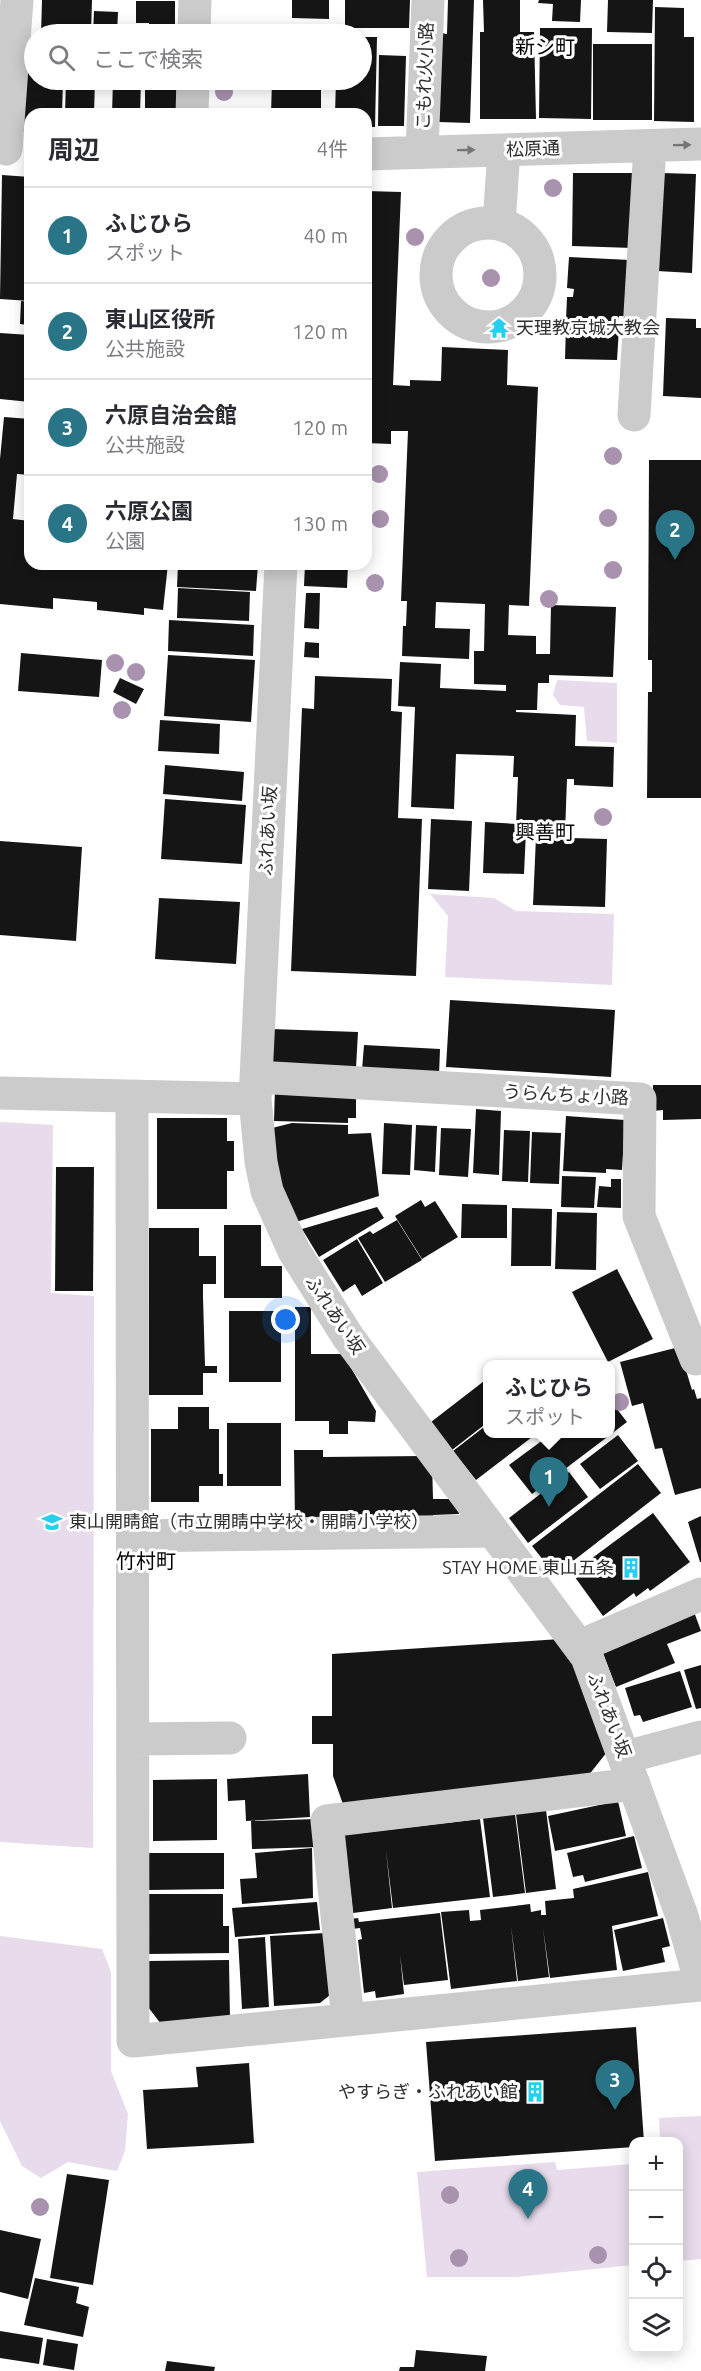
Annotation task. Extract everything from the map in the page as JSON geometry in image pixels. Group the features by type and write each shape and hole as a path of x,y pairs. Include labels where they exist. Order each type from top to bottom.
{"street":[{"path":"12,149 17,0"},
{"path":"195,0 195,24"},
{"name":"こもれ火小路","path":"422,151 428,0"},
{"path":"192,108 193,90"},
{"name":"松原通","path":"372,154 701,144"},
{"path":"634,415 650,146"},
{"path":"499,224 504,150"},
{"name":"ふれあい坂","path":"281,570 256,1088 257,1135 267,1191 294,1251 348,1337 587,1657 630,1771 692,1915 701,1984"},
{"path":"0,1093 132,1098 256,1088"},
{"name":"うらんちょ小路","path":"256,1088 640,1099 639,1216 692,1323 696,1359"},
{"path":"132,1098 133,2041 701,1984"},
{"path":"134,1536 493,1531"},
{"path":"580,1646 701,1594"},
{"path":"348,2020 327,1821 630,1771 701,1737"},
{"path":"134,1739 230,1738"}],"shaded area":[{"path":"557,680 617,683 617,743 587,741 584,707 560,705 553,695"},
{"path":"430,894 494,898 516,911 614,914 612,985 445,977 448,916"},
{"name":"東山開睛館（市立開睛中学校・開睛小学校）","path":"0,1122 53,1125 51,1293 94,1296 93,1848 0,1842"},
{"path":"0,1936 102,1949 111,1972 111,2071 128,2114 125,2151 117,2171 68,2162 41,2178 22,2166 0,2121"},
{"path":"701,2116 701,2259 683,2261 683,2137 660,2137 659,2118"},
{"path":"555,2162 557,2170 629,2164 629,2265 516,2277 427,2277 417,2172"}],"building":[{"path":"42,0 92,0 91,24 41,24"},
{"path":"292,0 329,0 329,19 292,18"},
{"path":"345,0 410,0 409,28 372,28 372,24 345,24"},
{"path":"448,0 474,0 470,123 438,122 441,33 447,34"},
{"path":"483,0 520,0 520,32 534,32 536,119 480,119 480,32 484,32"},
{"path":"539,0 581,0 580,22 552,21 553,4 538,3"},
{"path":"608,0 653,0 652,33 607,32"},
{"path":"136,1 175,1 175,24 136,23"},
{"path":"655,7 684,8 684,37 694,37 694,122 654,121"},
{"path":"94,11 118,12 117,24 93,24"},
{"path":"540,28 592,28 591,119 539,118"},
{"path":"372,37 377,37 375,127 372,127 372,108 335,108 336,90 372,90"},
{"path":"593,44 652,44 652,120 593,120"},
{"path":"24,53 24,90 63,90 62,108 24,108 24,131 20,131"},
{"path":"379,55 406,56 404,126 378,126"},
{"path":"66,90 95,90 94,108 65,108"},
{"path":"113,90 141,90 140,108 112,108"},
{"path":"145,90 177,90 176,108 145,108"},
{"path":"272,90 321,90 321,108 271,108"},
{"path":"573,173 634,173 633,248 572,246"},
{"path":"661,173 696,174 692,273 657,271"},
{"path":"2,175 24,177 24,301 0,299"},
{"path":"372,191 401,192 393,385 410,386 410,380 441,381 442,347 508,350 507,385 538,387 529,606 509,605 508,635 536,636 536,654 550,654 551,605 616,607 613,677 549,675 549,683 538,683 537,710 516,710 516,712 576,715 575,746 614,747 613,787 574,785 574,779 567,779 565,833 526,831 524,874 483,873 485,822 516,824 518,777 513,777 514,756 456,754 454,809 411,807 415,707 398,706 400,662 441,664 440,688 506,691 506,685 474,684 474,651 484,651 485,604 436,602 435,628 470,629 469,659 402,656 407,601 401,601 408,431 391,431 391,444 372,443"},
{"path":"569,257 630,260 628,316 619,316 618,323 566,320 567,297 573,297 574,289 567,288"},
{"path":"21,301 24,301 24,324 20,324"},
{"path":"666,318 696,319 696,328 701,328 701,398 663,396"},
{"path":"566,326 619,328 617,360 565,359"},
{"path":"0,333 24,335 24,401 0,399"},
{"path":"4,417 24,419 24,475 17,474 13,519 24,520 24,570 167,570 163,610 144,608 144,615 97,610 97,602 53,598 53,609 0,604 0,459"},
{"path":"649,460 701,460 701,798 647,798 648,692 652,692 652,660 648,660"},
{"path":"178,570 258,570 256,591 177,587"},
{"path":"305,570 348,570 347,588 304,586"},
{"path":"178,588 250,592 249,621 177,618"},
{"path":"306,593 320,593 319,629 304,628"},
{"path":"169,620 254,625 253,656 168,651"},
{"path":"305,642 319,643 319,658 304,657"},
{"path":"21,653 102,660 99,697 18,691"},
{"path":"168,655 255,660 251,722 164,716"},
{"path":"315,676 392,679 391,711 402,712 398,818 422,819 416,976 291,971 302,708 314,709"},
{"path":"120,678 144,689 136,704 113,692"},
{"path":"160,720 220,724 219,754 158,751"},
{"path":"165,765 244,772 242,801 163,794"},
{"path":"165,799 246,805 242,864 161,859"},
{"path":"431,819 472,821 469,891 428,889"},
{"path":"536,837 607,839 605,907 533,905"},
{"path":"0,841 82,847 76,941 0,935"},
{"path":"159,898 240,902 236,964 155,959"},
{"path":"450,1000 615,1010 611,1077 446,1067"},
{"path":"271,1029 358,1032 356,1068 269,1065"},
{"path":"364,1045 440,1049 439,1075 362,1070"},
{"path":"653,1085 701,1085 701,1119 663,1120 663,1110 653,1111"},
{"path":"275,1087 356,1098 356,1118 348,1118 348,1123 274,1121"},
{"path":"476,1109 501,1111 499,1175 473,1173"},
{"path":"566,1116 625,1120 622,1170 606,1169 606,1173 563,1171"},
{"path":"157,1118 227,1118 227,1141 234,1141 234,1171 227,1171 227,1209 157,1209"},
{"path":"292,1123 348,1125 348,1134 371,1133 379,1196 296,1222 289,1213 268,1129"},
{"path":"384,1123 412,1125 410,1175 382,1174"},
{"path":"416,1125 437,1126 435,1172 414,1170"},
{"path":"441,1128 471,1129 468,1177 439,1175"},
{"path":"504,1130 530,1131 528,1182 502,1181"},
{"path":"532,1132 561,1133 559,1184 530,1183"},
{"path":"56,1167 94,1167 93,1291 55,1291"},
{"path":"562,1176 596,1177 594,1208 561,1207"},
{"path":"611,1179 621,1179 621,1208 597,1207 599,1186 611,1187"},
{"path":"421,1200 425,1207 435,1201 458,1237 422,1259 395,1216"},
{"path":"462,1204 507,1205 507,1238 461,1238"},
{"path":"377,1207 384,1218 319,1257 302,1229"},
{"path":"512,1208 552,1209 551,1266 511,1266"},
{"path":"557,1212 597,1213 596,1270 555,1269"},
{"path":"397,1220 422,1260 385,1282 358,1238 370,1231 373,1234"},
{"path":"224,1225 261,1225 261,1266 282,1266 282,1298 224,1298"},
{"path":"149,1228 199,1228 199,1256 216,1256 216,1284 203,1284 203,1297 205,1366 217,1366 217,1373 203,1373 203,1395 149,1395"},
{"path":"357,1239 383,1283 362,1296 355,1284 343,1292 323,1260"},
{"path":"617,1269 653,1339 612,1360 607,1360 572,1292"},
{"path":"295,1307 311,1307 311,1354 343,1354 376,1411 375,1422 348,1421 348,1434 329,1434 329,1421 295,1421"},
{"path":"229,1311 281,1311 281,1382 229,1382"},
{"path":"679,1347 692,1390 694,1389 697,1399 701,1398 701,1488 675,1495 662,1448 655,1449 643,1403 632,1406 620,1362"},
{"path":"483,1382 483,1426 452,1450 431,1422"},
{"path":"615,1406 627,1422 615,1431"},
{"path":"178,1407 209,1407 209,1429 219,1429 219,1474 223,1474 223,1486 199,1486 199,1502 151,1502 151,1429 178,1429"},
{"path":"227,1423 281,1423 281,1486 227,1486"},
{"path":"483,1428 483,1438 531,1438 476,1480 453,1451"},
{"path":"618,1435 638,1461 600,1489 580,1464"},
{"path":"546,1438 606,1438 532,1494 509,1465"},
{"path":"294,1450 323,1450 323,1457 424,1456 432,1461 433,1499 459,1499 459,1514 433,1515 433,1520 295,1521"},
{"path":"638,1464 661,1493 555,1575 532,1546"},
{"path":"569,1472 588,1497 528,1543 509,1518"},
{"name":"STAY HOME 東山五条","path":"653,1513 690,1562 650,1591 648,1588 636,1597 634,1593 603,1616 572,1573"},
{"path":"701,1516 701,1562 700,1562 688,1522"},
{"path":"693,1609 701,1631 667,1644 675,1663 616,1687 600,1646"},
{"path":"560,1639 572,1657 607,1752 588,1776 344,1807 333,1776 333,1744 312,1744 312,1716 332,1716 332,1654"},
{"path":"701,1665 701,1708 696,1709 684,1670"},
{"path":"680,1671 692,1707 643,1722 640,1715 634,1716 625,1688"},
{"path":"308,1774 310,1817 246,1821 245,1800 228,1801 227,1779"},
{"path":"217,1779 217,1840 153,1841 153,1780"},
{"path":"618,1801 626,1836 555,1851 548,1816"},
{"path":"546,1810 556,1889 526,1893 516,1814"},
{"path":"515,1814 525,1893 493,1897 483,1818"},
{"path":"317,1819 319,1847 252,1849 251,1821"},
{"path":"480,1819 490,1897 393,1908 386,1851 392,1908 353,1913 344,1835"},
{"path":"634,1836 642,1868 585,1882 583,1875 573,1877 567,1853"},
{"path":"312,1848 313,1898 242,1904 240,1879 257,1878 255,1853"},
{"path":"149,1853 224,1853 224,1889 149,1890"},
{"path":"648,1872 658,1916 612,1926 617,1970 550,1978 543,1928 549,1977 518,1981 511,1926 517,1981 451,1989 441,1912 469,1910 470,1921 481,1920 480,1910 530,1904 531,1912 541,1910 541,1915 546,1915 545,1901 574,1898 573,1889"},
{"path":"148,1894 223,1894 223,1926 229,1926 229,1953 148,1954"},
{"path":"317,1902 320,1930 235,1937 232,1908"},
{"path":"440,1913 448,1980 404,1985 400,1955 404,1994 376,1998 375,1991 364,1993 358,1940 362,1939 360,1928 352,1929 350,1919 358,1918 359,1922"},
{"path":"663,1918 670,1946 662,1948 665,1962 623,1971 614,1930"},
{"path":"326,1933 330,1995 320,2003 274,2006 270,1936"},
{"path":"265,1937 269,2007 242,2009 238,1939"},
{"path":"229,1960 230,2020 161,2024 148,2007 147,1961"},
{"name":"やすらぎ・ふれあい館","path":"636,2027 644,2137 629,2137 629,2147 435,2161 426,2042"},
{"path":"249,2063 254,2143 147,2149 143,2090 198,2087 196,2067"},
{"path":"67,2174 109,2180 93,2285 50,2278"},
{"path":"0,2230 41,2239 28,2299 0,2292"},
{"path":"35,2278 79,2287 76,2303 89,2307 83,2337 24,2325"},
{"path":"0,2331 43,2338 39,2364 0,2358"},
{"path":"47,2339 78,2344 74,2370 43,2365"},
{"path":"416,2350 487,2356 485,2371 399,2371 400,2367 414,2367"},
{"path":"167,2361 215,2367 214,2371 165,2371"}],"place":[{"name":"天理教京城大教会","path":"499,328"},
{"name":"東山区役所","path":"675,560"},
{"name":"ふじひら","path":"549,1507"},
{"name":"東山開睛館（市立開睛中学校・開睛小学校）","path":"52,1522"},
{"name":"STAY HOME 東山五条","path":"631,1568"},
{"name":"やすらぎ・ふれあい館","path":"535,2092"},
{"name":"六原自治会館","path":"615,2110"},
{"name":"六原公園","path":"528,2219"}],"district":[{"name":"新シ町","path":"545,47"},
{"name":"興善町","path":"545,832"},
{"name":"竹村町","path":"146,1561"}]}
